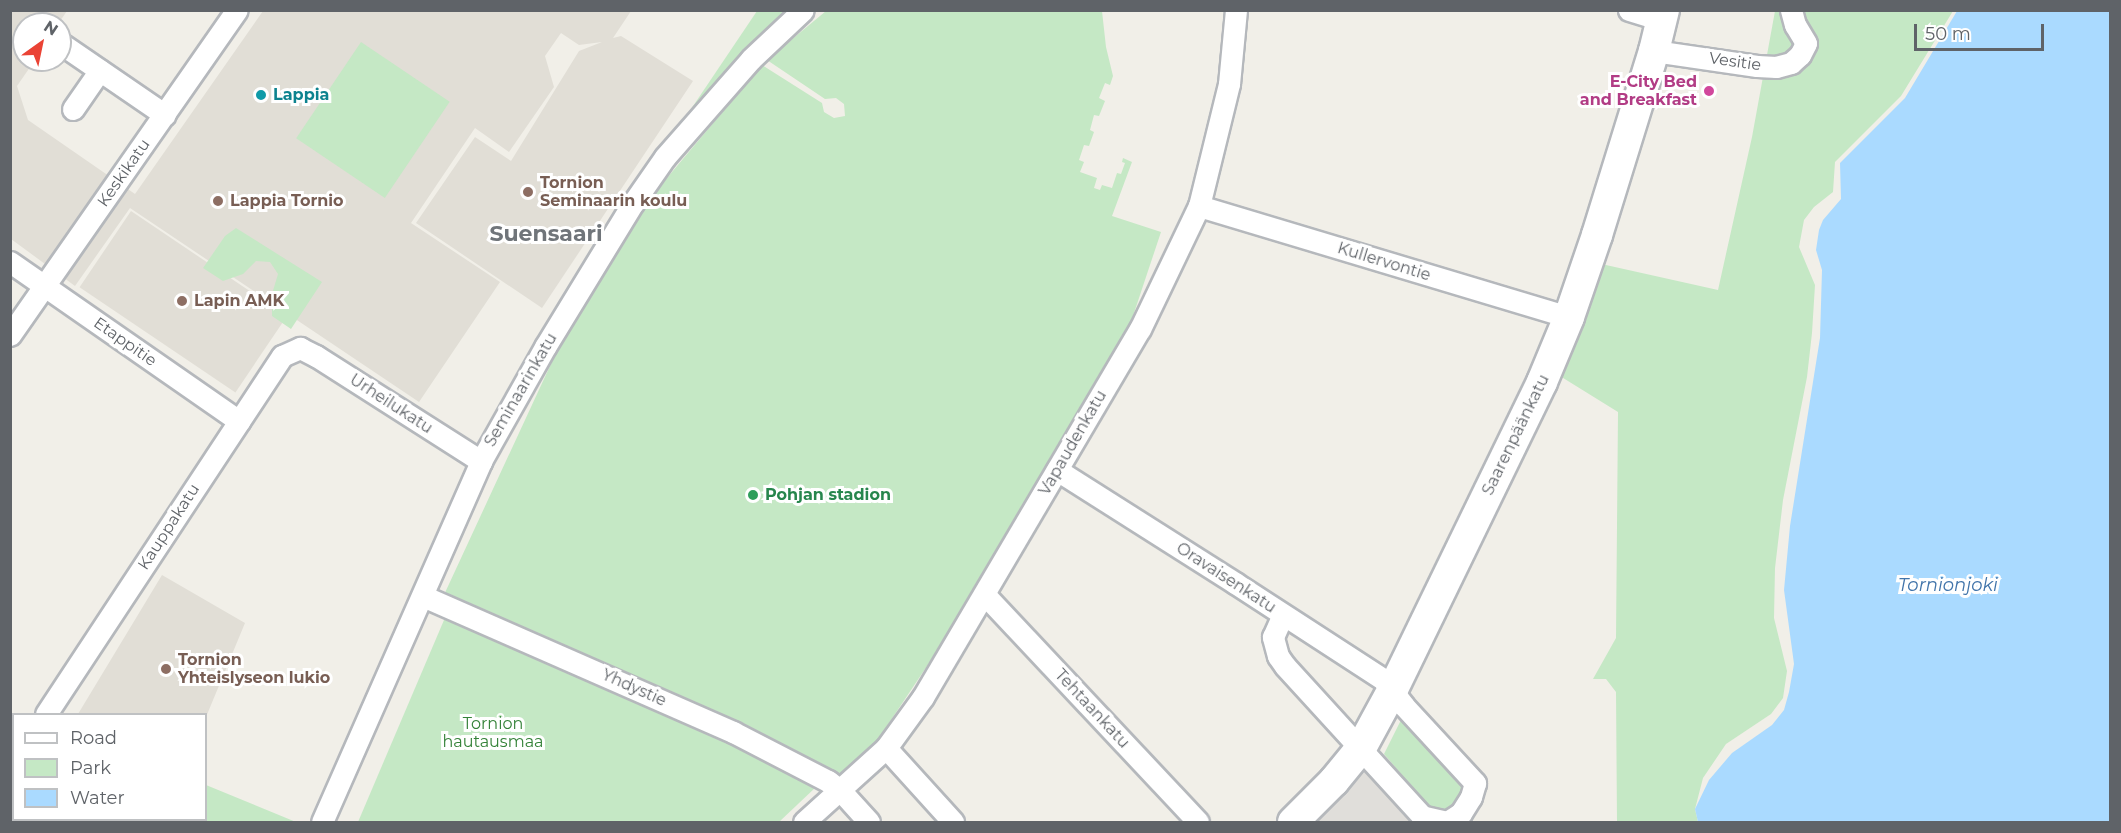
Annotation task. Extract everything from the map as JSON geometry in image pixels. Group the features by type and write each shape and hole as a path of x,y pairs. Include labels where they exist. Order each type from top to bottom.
{"street":[{"name":"Keskikatu","path":"10,335 237,10"},
{"name":"Seminaarinkatu","path":"322,822 481,461 548,342 639,194 665,157 751,59 803,10"},
{"name":"Vapaudenkatu","path":"804,822 886,748 923,697 1140,329 1198,206 1229,84 1236,10"},
{"path":"1629,10 1663,15"},
{"name":"Vesitie","path":"1654,51 1757,66 1776,67 1791,63 1800,55 1806,43 1795,25 1791,10"},
{"name":"Saarenpäänkatu","path":"1293,822 1334,781 1361,748 1393,689 1542,382 1569,317 1654,51 1663,15"},
{"path":"72,51 165,115"},
{"path":"73,109 100,70"},
{"name":"Kullervontie","path":"1198,206 1569,317"},
{"name":"Etappitie","path":"10,262 239,421"},
{"name":"Urheilukatu","path":"300,348 481,461"},
{"name":"Kauppakatu","path":"47,713 282,356 300,348"},
{"name":"Oravaisenkatu","path":"1057,470 1383,679 1404,706 1475,783 1471,797 1461,813 1447,822 1430,820 1422,816 1361,748"},
{"name":"Tehtaankatu","path":"985,595 1198,822"},
{"name":"Yhdystie","path":"423,596 733,732 840,790 869,822"},
{"path":"1283,615 1273,637 1278,656 1361,748"},
{"path":"886,748 953,822"}],"shaded area":[{"name":"Lappia Tornio","path":"11,11 67,11 12,12 12,72 27,72 17,86 28,120 135,194 263,11 631,11 613,38 621,36 693,81 542,308 416,223 475,137 511,161 579,51 602,42 579,45 561,33 545,56 554,87 509,152 475,128 411,223 500,282 419,402 130,208 75,286 11,239"},
{"name":"Lapin AMK","path":"131,211 287,316 235,392 80,287"},
{"name":"Tornion Yhteislyseon lukio","path":"162,575 245,623 207,715 79,713"},
{"path":"1369,768 1421,822 1313,822"},
{"path":"15,821 162,821 162,822"}],"green space":[{"path":"757,11 788,11 685,118"},
{"name":"Pohjan stadion","path":"826,11 1102,11 1106,47 1113,76 1110,85 1105,83 1099,98 1105,101 1099,116 1094,115 1090,130 1094,132 1089,146 1084,145 1079,160 1084,162 1080,172 1097,178 1094,188 1100,190 1102,185 1112,188 1117,173 1121,174 1125,163 1122,162 1123,158 1132,162 1112,216 1161,232 1130,325 979,588 877,741 842,777 443,597 556,353 656,191 762,65 822,103 824,112 834,118 845,116 844,104 836,98 825,99 767,60"},
{"path":"1775,11 1953,11 1901,96 1835,162 1833,192 1814,207 1804,220 1799,247 1815,285 1807,377 1783,500 1775,568 1774,618 1787,671 1783,698 1771,714 1726,744 1703,778 1695,809 1698,822 1617,822 1616,692 1606,679 1593,679 1616,638 1618,412 1547,368 1579,259 1718,290 1752,137"},
{"path":"361,42 450,102 385,198 296,138"},
{"path":"236,228 322,282 291,329 272,316 272,294 278,274 270,262 256,261 243,274 223,281 203,268 225,236"},
{"name":"Tornion hautausmaa","path":"447,613 725,739 816,787 779,822 358,822"},
{"path":"1402,718 1464,786 1463,799 1448,812 1433,812 1384,754"},
{"path":"207,785 296,822 162,822 207,821"}],"water":[{"name":"Tornionjoki","path":"1957,11 2110,11 2110,822 1698,822 1695,809 1709,780 1732,753 1772,725 1784,710 1789,692 1794,664 1784,590 1790,526 1820,338 1822,270 1816,250 1823,220 1841,199 1840,163 1905,98"}],"place":[{"name":"E-City Bed and Breakfast","path":"1709,91"},
{"name":"Lappia","path":"261,95"},
{"name":"Tornion Seminaarin koulu","path":"528,192"},
{"name":"Lappia Tornio","path":"218,201"},
{"name":"Lapin AMK","path":"182,301"},
{"name":"Pohjan stadion","path":"753,495"},
{"name":"Tornion Yhteislyseon lukio","path":"166,669"}],"district":[{"name":"Suensaari","path":"546,234"}]}
